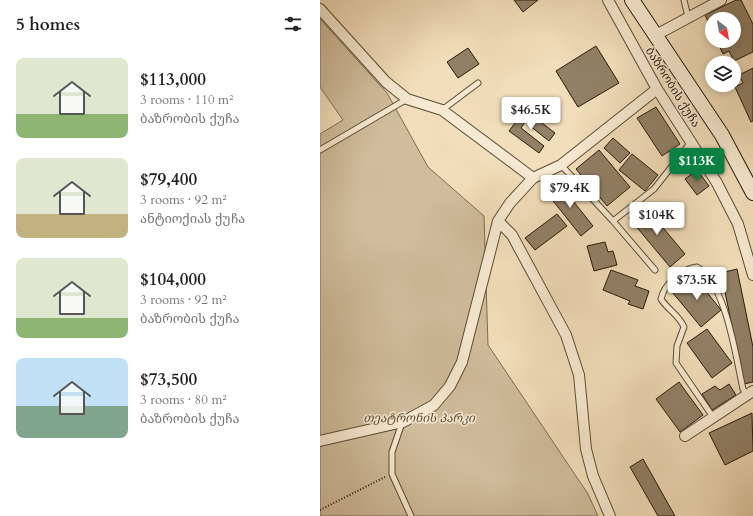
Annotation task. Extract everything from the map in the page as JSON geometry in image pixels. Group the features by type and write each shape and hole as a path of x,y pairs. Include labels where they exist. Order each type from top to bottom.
{"main road":[{"path":"632,0 722,135 753,193"}],"street":[{"name":"ბაზრობის ქუჩა","path":"608,0 657,89 692,141 717,183 738,224 753,275"},
{"path":"656,35 720,0"},
{"path":"320,9 386,82 407,99 442,110 534,178"},
{"path":"320,441 403,422 434,405 450,386 462,362 498,222 510,203 534,178 561,165 657,89"},
{"path":"498,222 512,236 566,335 579,375 586,449 593,476 610,516"},
{"path":"685,436 750,393"}],"lane":[{"path":"684,0 688,17"},
{"path":"442,110 478,83"},
{"path":"320,150 407,99"},
{"path":"614,221 654,189 692,141"},
{"path":"561,165 614,221 655,270"},
{"path":"714,417 676,363 677,346 684,327 682,321 666,307 661,299 662,291 687,270 697,268 704,271 713,282 726,312 743,389 750,393"},
{"path":"403,422 392,452 392,474 412,516"}],"path":[{"path":"320,510 392,474"}],"green space":[{"name":"თეატრონის პარკი","path":"320,19 387,93 428,167 484,216 488,345 588,494 598,516 320,516 320,134 343,120 320,87"}],"building":[{"path":"514,0 538,0 523,12"},
{"path":"736,0 741,0 753,24 753,52 741,58 741,56 732,56 729,51 723,54 720,48 741,48 741,12 711,12"},
{"path":"596,46 619,83 578,107 556,71"},
{"path":"468,48 479,64 458,78 447,62"},
{"path":"753,68 753,121 751,122 737,92 741,92 741,84 743,83 741,74"},
{"path":"656,107 680,144 662,156 637,118"},
{"path":"525,110 555,133 549,141 525,122 521,128 544,146 539,153 509,131"},
{"path":"613,138 630,153 620,163 604,148"},
{"path":"599,150 630,187 607,206 576,169"},
{"path":"632,154 658,175 645,191 619,170"},
{"path":"697,170 709,186 697,195 685,179"},
{"path":"558,182 593,226 581,236 546,192"},
{"path":"644,205 685,254 670,267 629,218"},
{"path":"557,214 567,226 535,250 525,238"},
{"path":"605,242 608,252 613,251 617,265 594,271 587,246"},
{"path":"737,269 753,347 753,382 744,384 721,273"},
{"path":"611,270 638,280 635,286 649,291 643,309 628,304 630,301 603,290"},
{"path":"694,276 721,310 701,327 673,293"},
{"path":"707,329 732,363 712,378 687,343"},
{"path":"679,382 703,415 680,432 656,399"},
{"path":"729,384 736,395 712,410 702,394 715,386 720,390"},
{"path":"752,413 753,451 725,465 709,433"},
{"path":"643,459 675,516 658,516 630,467"}]}
